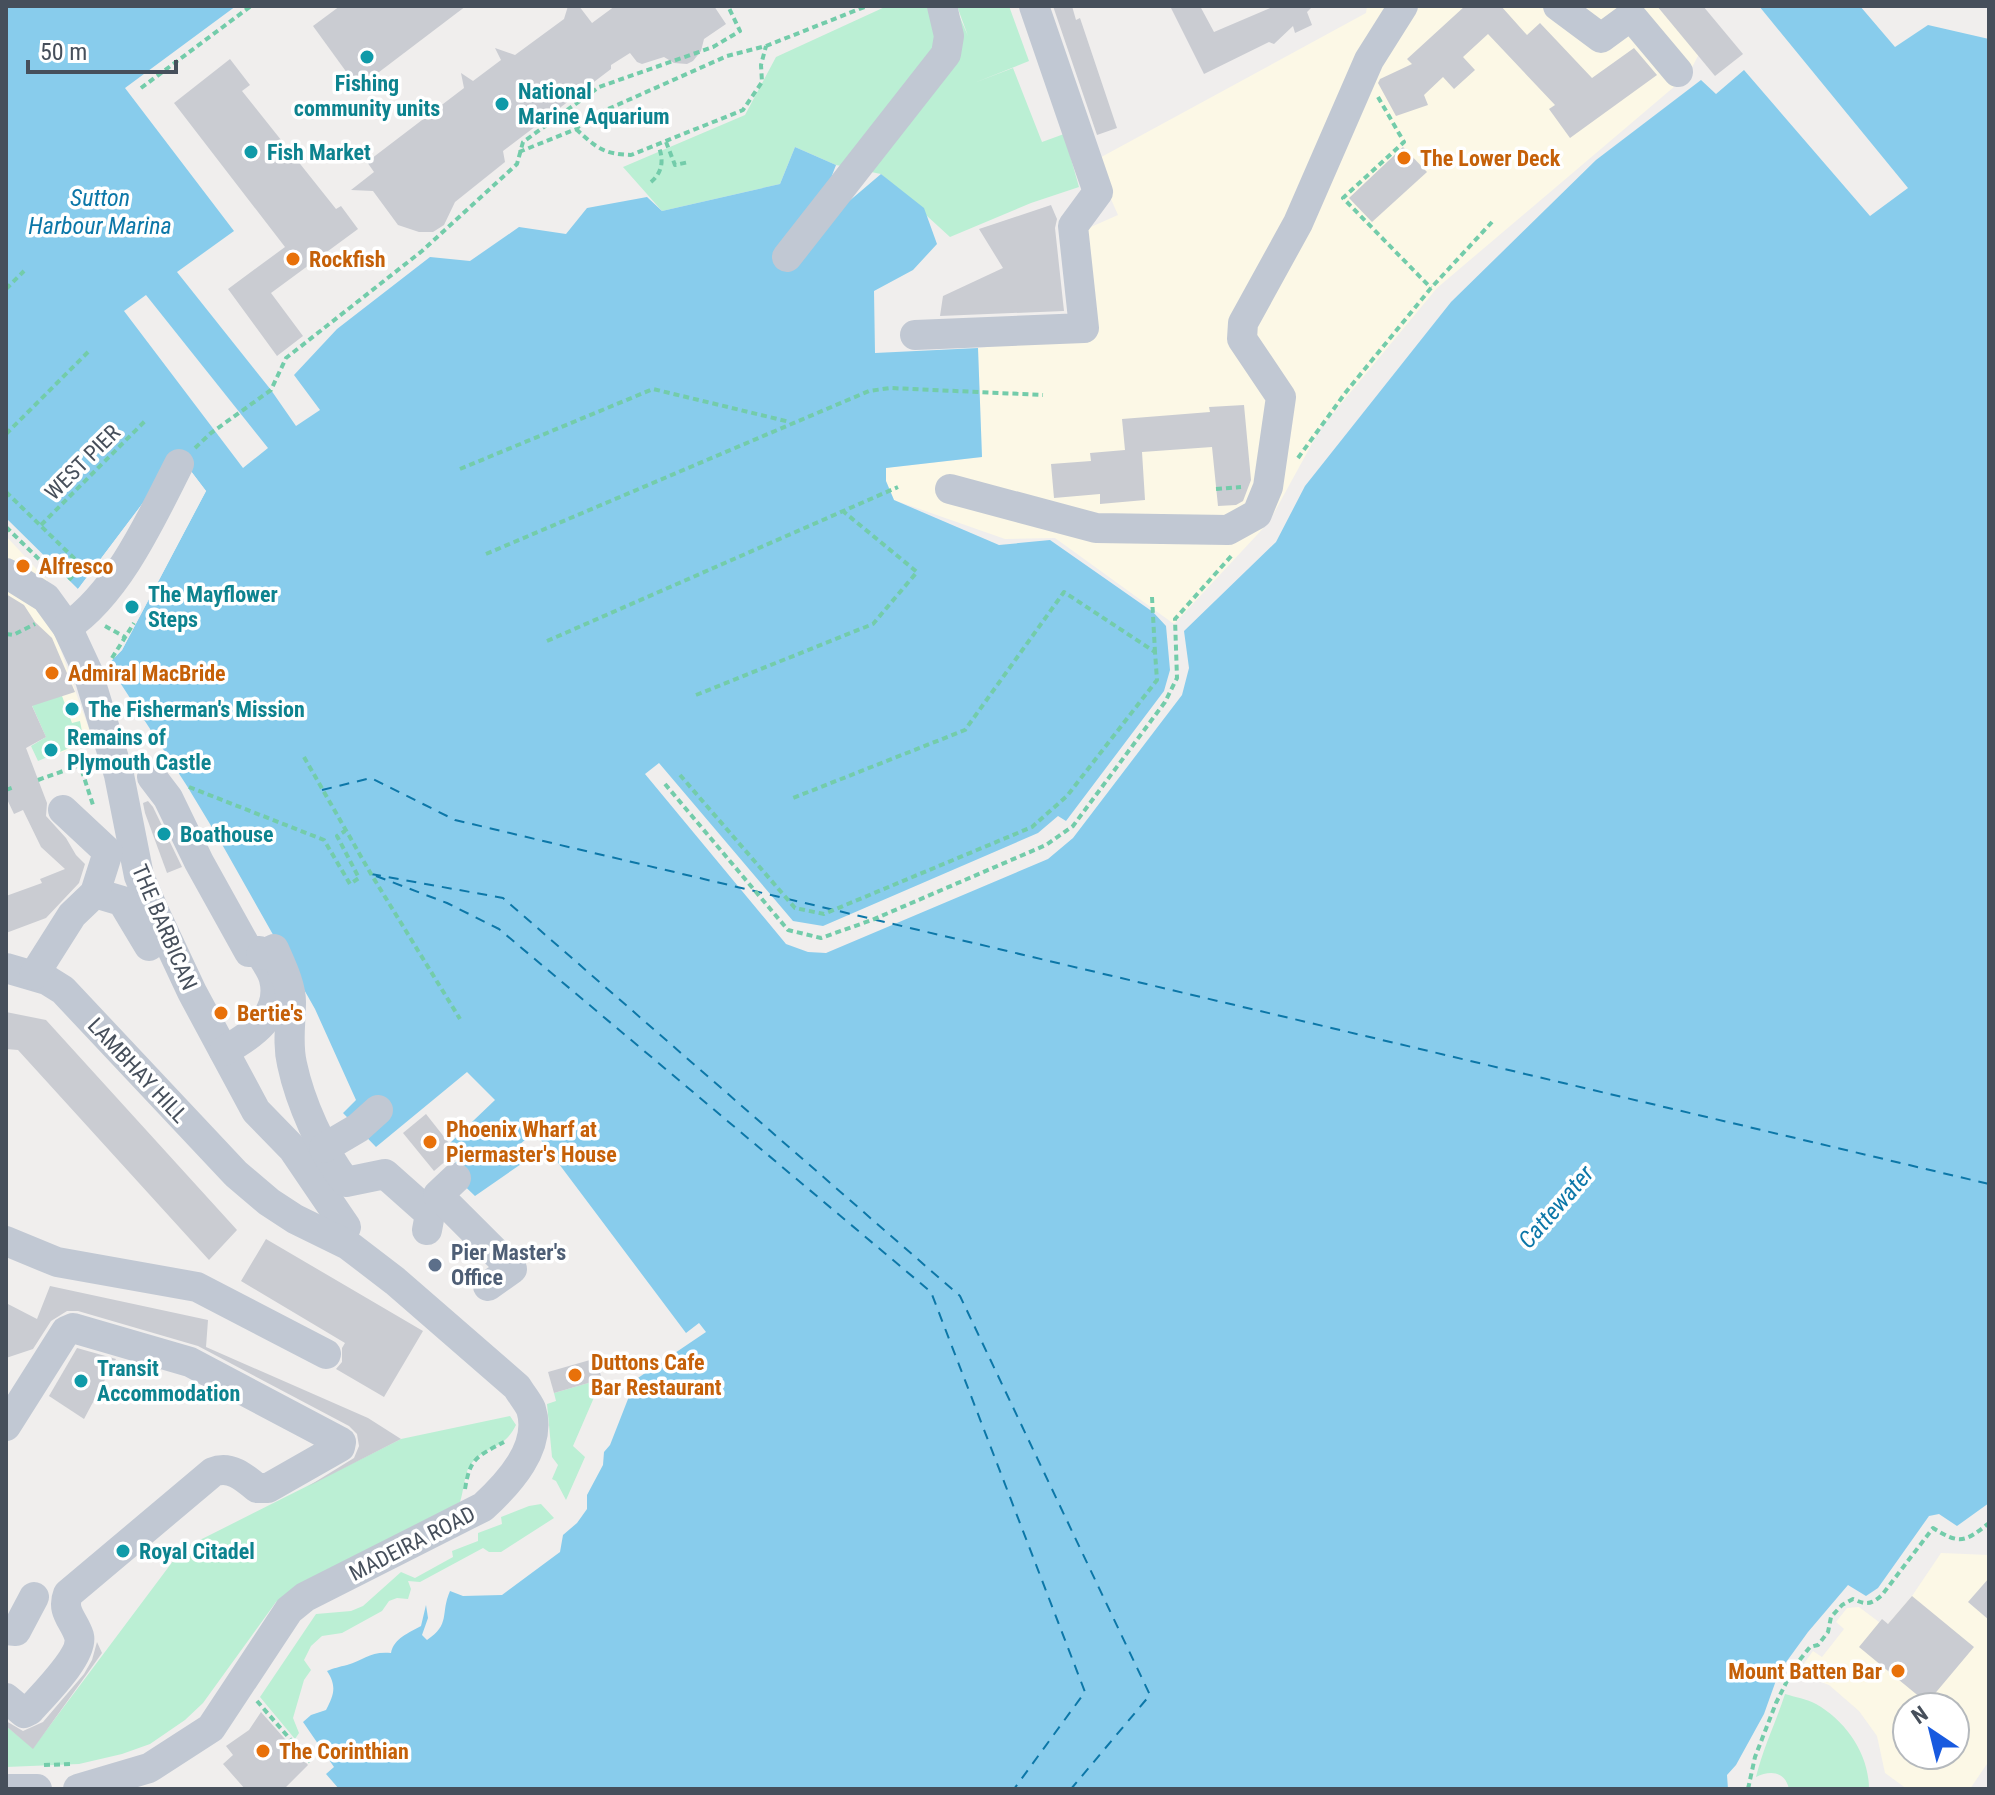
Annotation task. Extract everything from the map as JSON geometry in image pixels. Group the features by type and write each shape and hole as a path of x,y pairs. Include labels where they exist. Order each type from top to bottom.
{"street":[{"path":"787,257 946,54 949,36 942,6"},
{"path":"915,335 1084,328 1073,226 1098,192 1034,6"},
{"path":"950,489 1096,528 1228,530 1257,514 1268,487 1281,397 1242,339 1243,323 1298,223 1369,60 1403,6"},
{"path":"1558,6 1601,38 1631,16 1678,72"},
{"path":"67,627 86,615 139,543 179,464"},
{"name":"THE BARBICAN","path":"6,573 46,598 67,627 87,670 119,775 139,876 192,992 256,1111 293,1149 346,1227"},
{"path":"152,777 168,798 249,952 274,949 291,1000 288,1026 292,1064 313,1128 324,1148 346,1182 385,1174 407,1191 430,1214 427,1230"},
{"path":"63,810 108,852 95,893 122,901 149,946"},
{"name":"LAMBHAY HILL","path":"95,893 20,972 63,990 236,1174"},
{"path":"224,1051 260,1027 274,1009 274,980 260,953"},
{"path":"324,1148 358,1128 378,1110"},
{"name":"MADEIRA ROAD","path":"78,1777 149,1768 211,1728 289,1610 305,1597 483,1507 506,1486 522,1462 533,1429 531,1409 517,1387 395,1281 348,1245 295,1219 269,1202 236,1174"},
{"path":"456,1178 438,1195 512,1269 488,1286"},
{"path":"6,1241 57,1262 197,1287 326,1354"},
{"path":"6,1426 66,1331 73,1328 183,1359 341,1442 340,1447 268,1488 257,1488 234,1471 218,1469 213,1472 68,1594 66,1610 79,1636 79,1647 30,1710 24,1713 6,1698"},
{"path":"6,1630 16,1631 34,1597"},
{"path":"9,1789 36,1777"}],"path":[{"path":"141,88 251,6"},
{"path":"179,464 211,433 271,390 286,358 422,251 517,164 523,142 599,87 713,47 733,36 740,31 728,6"},
{"path":"519,152 576,129 588,118 727,56 766,46 867,6"},
{"path":"576,129 597,148 612,154 631,155 743,110 762,82 761,65 766,46"},
{"path":"1375,91 1404,142 1343,198 1431,288"},
{"path":"666,142 675,165 689,162"},
{"path":"651,182 660,171 663,157 658,145"},
{"path":"1297,461 1346,392 1431,288 1492,222"},
{"path":"6,289 24,271"},
{"path":"6,434 90,350"},
{"path":"486,554 869,391 890,388 1043,395"},
{"path":"460,469 653,389 792,422"},
{"name":"WEST PIER","path":"41,525 146,420"},
{"path":"547,641 898,487"},
{"name":"WEST PIER","path":"6,492 82,566 69,580"},
{"path":"696,695 873,624 917,572 844,512"},
{"path":"665,784 788,930 821,938 872,920 1046,845 1073,826 1165,702 1177,678 1175,619 1234,552"},
{"path":"793,798 965,730 1064,592 1155,652"},
{"path":"680,775 795,908 824,914 1032,827 1067,796 1157,680 1152,597"},
{"path":"112,658 134,623"},
{"path":"304,757 345,831 460,1019"},
{"path":"38,780 80,765"},
{"path":"187,786 324,840 350,884 359,878 337,836 345,831"},
{"path":"6,790 14,787"},
{"path":"1748,1789 1755,1757 1776,1703 1794,1667 1810,1647 1818,1645 1828,1632 1831,1617 1853,1599 1865,1605 1873,1603 1933,1528 1959,1540 1969,1539 1989,1523"},
{"path":"239,1688 258,1701 310,1762"},
{"path":"36,1777 78,1777"}],"shaded area":[{"path":"1367,6 1657,6 1699,54 1688,75 1437,288 1320,429 1269,522 1174,624 1055,538 1005,539 894,500 886,481 885,468 982,457 978,348 1090,335 1084,230 1118,215 1094,161 1366,13"},
{"path":"6,536 47,580 52,626 93,740 60,753 6,652"},
{"path":"1941,1553 1989,1555 1989,1761 1970,1789 1907,1789 1885,1773 1877,1736 1859,1711 1829,1685 1797,1673 1813,1651 1822,1657 1844,1629 1836,1622 1847,1608 1859,1607 1879,1622 1888,1624 1912,1596"}],"green space":[{"path":"887,6 955,6 968,36 957,6 1009,6 1029,61 974,83 1013,68 1042,142 1064,134 1079,187 1031,203 950,237 881,174 836,165 795,147 780,184 662,211 623,167 745,115 776,57"},
{"path":"62,696 72,723 80,721 84,742 38,761 31,746 46,737 30,701"},
{"path":"602,1379 573,1446 585,1457 566,1500 552,1479 558,1465 552,1457 547,1404 556,1401 554,1393"},
{"path":"510,1416 516,1425 511,1433 469,1467 460,1502 276,1602 203,1703 185,1720 150,1744 122,1754 79,1764 6,1767 6,1726 33,1748 182,1549 401,1439"},
{"path":"541,1504 554,1518 501,1552 489,1552 483,1548 420,1582 408,1581 411,1589 408,1599 389,1601 382,1611 342,1633 322,1636 311,1646 304,1660 311,1670 304,1680 293,1718 299,1733 295,1739 260,1697 316,1614 351,1611 363,1606 401,1572 415,1578 453,1557 452,1551 478,1541 478,1533 502,1524 501,1517"},
{"path":"1785,1694 1816,1704 1846,1729 1865,1763 1869,1789 1789,1789 1780,1775 1766,1773 1756,1777"}],"water":[{"path":"6,6 236,6 125,88 234,231 177,272 296,426 320,410 294,375 337,329 430,257 470,261 519,227 566,234 587,208 647,197 662,211 780,184 795,147 836,165 826,191 834,214 881,174 924,208 937,244 913,270 874,291 875,353 978,348 982,457 886,468 886,481 894,500 999,545 1050,540 1153,612 1166,626 1170,670 1164,691 1066,821 1058,816 1038,833 823,926 793,921 659,763 645,774 786,944 808,952 826,953 1048,859 1073,838 1182,695 1189,668 1184,631 1276,542 1305,486 1451,302 1596,160 1701,80 1716,94 1744,70 1870,216 1908,188 1759,6 1860,6 1895,47 1928,25 1989,39 1989,1503 1957,1526 1939,1514 1929,1516 1878,1588 1866,1596 1848,1585 1779,1672 1764,1714 1736,1765 1727,1775 1728,1789 339,1789 326,1774 334,1767 303,1722 311,1715 326,1710 329,1705 333,1686 327,1671 372,1655 391,1653 399,1640 421,1626 426,1605 428,1618 422,1635 427,1640 442,1624 450,1591 463,1596 502,1595 560,1552 563,1535 587,1509 587,1495 603,1465 604,1452 610,1445 628,1399 629,1384 706,1332 699,1323 686,1333 535,1132 520,1144 524,1162 475,1196 448,1170 461,1157 450,1143 495,1100 467,1072 376,1147 343,1113 356,1100 315,1009 219,839 108,664 122,650 206,491 187,466 170,467 78,589 6,518","holes":["146,295 268,448 243,468 124,311"]}],"pier":[{"path":"187,466 206,491 122,650 108,664 106,660 118,648 201,491 184,469 174,469 79,592 78,589 170,467"}],"building":[{"name":"Fishing community units","path":"340,6 466,6 358,88 313,26"},
{"name":"National Marine Aquarium","path":"568,6 579,6 592,23 615,6 714,6 726,24 704,39 701,51 687,64 674,63 664,57 642,64 630,53 611,65 611,69 503,151 505,162 455,202 444,225 433,232 419,232 398,225 373,191 351,190 374,172 367,162 464,88 461,73 473,81 501,60 495,48 515,55 564,19"},
{"path":"1053,6 1072,6 1076,20 1080,18 1117,128 1097,135"},
{"path":"1170,6 1200,6 1214,32 1275,6 1313,6 1307,12 1312,25 1295,33 1293,26 1274,44 1269,42 1204,74"},
{"path":"1465,6 1501,6 1527,35 1540,23 1592,78 1634,48 1657,75 1570,138 1549,109 1555,105 1488,34 1463,57 1475,70 1454,89 1443,77 1424,95 1428,105 1396,116 1378,83 1380,79 1412,64 1407,59"},
{"path":"1657,6 1703,6 1743,54 1715,76"},
{"name":"Fish Market","path":"230,59 250,85 242,91 336,209 341,206 358,229 271,293 303,336 277,356 228,289 285,247 174,103"},
{"path":"1403,147 1427,172 1372,222 1349,198"},
{"path":"1051,205 1057,219 1055,228 1064,311 940,316 943,296 1003,268 979,229"},
{"path":"1244,405 1251,480 1243,501 1236,505 1218,506 1212,447 1142,452 1145,500 1100,504 1100,494 1054,498 1051,464 1091,461 1090,453 1125,450 1122,419 1210,412 1209,407"},
{"path":"6,594 24,605 35,622 52,638 75,692 32,706 46,737 26,748 47,803 46,816 85,864 79,883 46,918 6,933 6,896 42,883 40,879 65,869 41,847 23,810 14,814 6,797"},
{"path":"148,801 182,867 167,873 145,813 143,803"},
{"path":"6,1012 46,1020 237,1230 209,1260 18,1050 6,1049"},
{"name":"Phoenix Wharf at Piermaster's House","path":"426,1114 456,1152 434,1171 403,1133"},
{"path":"266,1239 423,1331 384,1397 336,1369 342,1362 345,1343 241,1281"},
{"path":"50,1286 208,1320 206,1347 368,1418 401,1439 307,1487 354,1458 359,1446 357,1434 349,1426 198,1346 78,1311 67,1311 51,1321 33,1349 6,1358 6,1303 37,1319"},
{"name":"Transit Accommodation","path":"77,1348 116,1359 84,1419 49,1396"},
{"name":"Duttons Cafe Bar Restaurant","path":"596,1360 602,1379 554,1393 548,1372"},
{"path":"1989,1578 1989,1620 1968,1602"},
{"path":"1912,1596 1974,1647 1937,1691 1912,1691 1859,1647 1882,1619 1888,1624"},
{"path":"97,1642 102,1653 33,1749 6,1726 6,1721 23,1731 43,1722 84,1674"},
{"name":"The Corinthian","path":"261,1712 308,1765 284,1789 245,1789 223,1764 233,1755 226,1746 249,1730"}],"ferry route":[{"path":"322,790 371,778 455,820 1989,1184"},
{"path":"371,874 503,898 960,1296 1150,1695 1071,1789"},
{"path":"376,876 447,903 499,929 931,1292 1085,1692 1014,1789"}],"place":[{"name":"Fishing community units","path":"367,57"},
{"name":"National Marine Aquarium","path":"502,104"},
{"name":"Fish Market","path":"251,152"},
{"name":"The Lower Deck","path":"1404,158"},
{"name":"Rockfish","path":"293,259"},
{"name":"Alfresco","path":"23,566"},
{"name":"The Mayflower Steps","path":"132,607"},
{"name":"Admiral MacBride","path":"52,673"},
{"name":"The Fisherman's Mission","path":"72,709"},
{"name":"Remains of Plymouth Castle","path":"51,750"},
{"name":"Boathouse","path":"164,834"},
{"name":"Bertie's","path":"221,1013"},
{"name":"Phoenix Wharf at Piermaster's House","path":"430,1142"},
{"name":"Pier Master's Office","path":"435,1265"},
{"name":"Duttons Cafe Bar Restaurant","path":"575,1375"},
{"name":"Transit Accommodation","path":"81,1381"},
{"name":"Royal Citadel","path":"123,1551"},
{"name":"Mount Batten Bar","path":"1898,1671"},
{"name":"The Corinthian","path":"263,1751"}],"water label":[{"name":"Sutton Harbour Marina","path":"100,212"},
{"name":"Cattewater","path":"1556,1207"}]}
